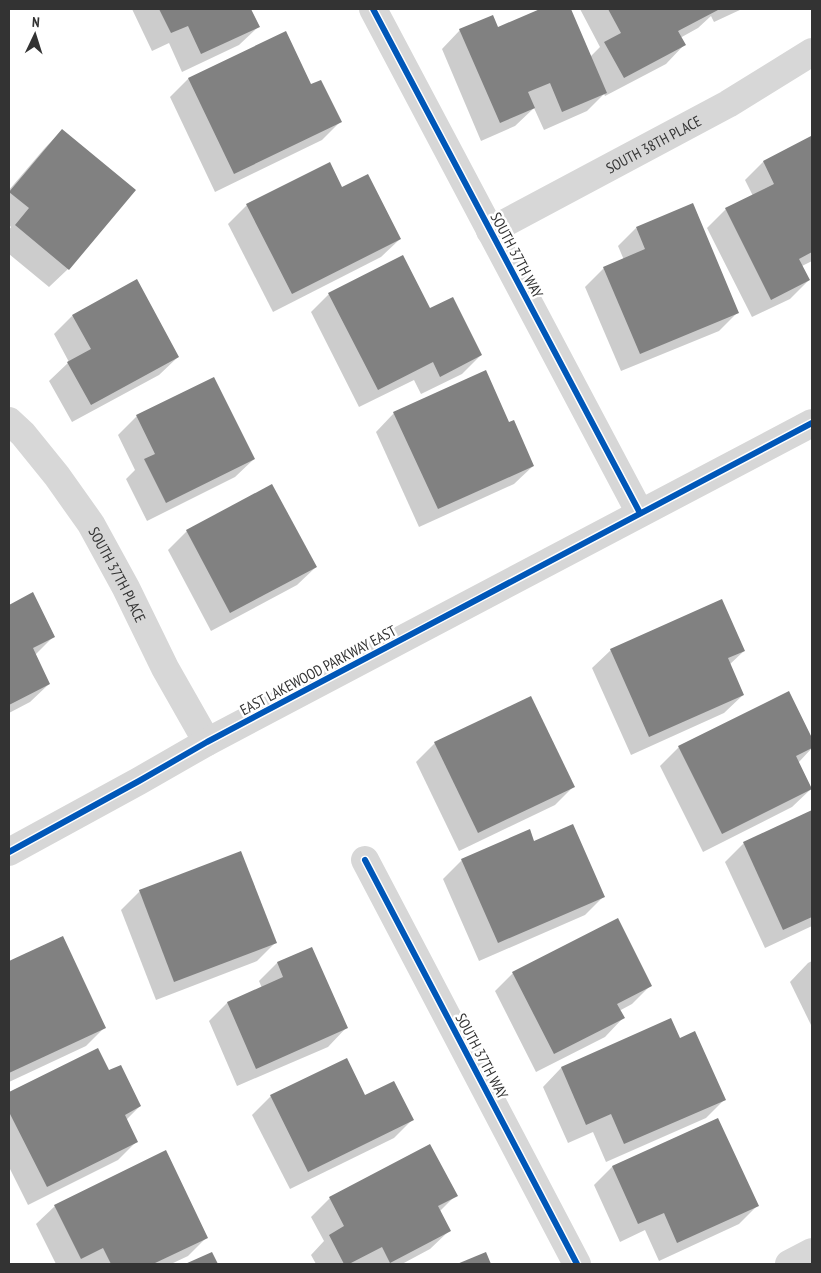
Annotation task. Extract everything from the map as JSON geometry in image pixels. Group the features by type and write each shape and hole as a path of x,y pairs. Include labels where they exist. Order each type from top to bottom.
{"street":[{"name":"SOUTH 37TH WAY","path":"373,9 640,513"},
{"name":"SOUTH 38TH PLACE","path":"490,231 728,104 812,52"},
{"name":"SOUTH 37TH PLACE","path":"9,421 23,434 51,469 91,524 126,588 165,668 207,742"},
{"name":"EAST LAKEWOOD PARKWAY EAST","path":"9,852 207,742 812,423"},
{"name":"SOUTH 37TH WAY","path":"365,860 577,1264"},
{"path":"789,1264 812,1252"}],"building":[{"path":"159,9 251,9 260,27 201,54 188,26 171,33"},
{"path":"540,9 571,9 607,93 562,112 550,83 528,92 535,108 500,123 459,29 493,15 498,27"},
{"path":"608,9 718,10 678,31 686,45 624,78 604,42 621,33"},
{"path":"286,31 311,84 321,80 342,122 234,174 188,78"},
{"path":"62,129 136,190 69,270 15,225 29,208 9,192"},
{"path":"811,136 812,252 799,259 810,280 771,300 725,208 774,184 763,161"},
{"path":"330,162 342,187 368,174 401,239 292,294 246,204"},
{"path":"693,203 739,313 640,354 603,267 645,249 636,227"},
{"path":"403,255 430,308 453,297 482,355 440,377 433,362 378,390 328,293"},
{"path":"137,279 179,357 91,405 67,362 91,349 72,315"},
{"path":"486,370 509,422 514,420 534,466 438,509 393,412"},
{"path":"214,377 255,459 166,503 144,459 155,454 136,415"},
{"path":"272,484 317,567 230,613 186,530"},
{"path":"33,592 55,637 33,648 50,684 9,705 9,605"},
{"path":"722,599 745,651 728,658 744,695 649,737 610,649"},
{"path":"789,691 812,738 812,748 796,756 812,789 722,834 678,746"},
{"path":"531,696 575,787 478,833 434,742"},
{"path":"812,810 812,917 783,930 743,842"},
{"path":"573,824 605,897 498,943 461,859 530,829 534,841"},
{"path":"241,851 277,943 174,982 139,890"},
{"path":"618,918 652,986 617,1004 625,1018 554,1054 512,972"},
{"path":"63,936 106,1028 9,1073 9,961"},
{"path":"312,947 348,1028 256,1069 227,1002 283,977 277,962"},
{"path":"671,1018 680,1038 695,1031 726,1100 624,1144 611,1114 586,1125 561,1067"},
{"path":"98,1048 109,1070 121,1065 141,1106 125,1115 138,1142 47,1187 9,1112 9,1092"},
{"path":"347,1058 365,1095 394,1081 414,1120 308,1172 270,1095"},
{"path":"718,1118 759,1206 677,1243 664,1213 638,1224 612,1166"},
{"path":"430,1144 458,1196 438,1206 451,1231 390,1263 382,1247 349,1264 344,1264 329,1235 344,1226 329,1197"},
{"path":"166,1150 208,1238 153,1264 111,1264 103,1248 81,1259 54,1205"},
{"path":"212,1252 218,1264 185,1264"},
{"path":"486,1252 491,1264 457,1264"}],"cycle path":[{"path":"373,9 640,513"},
{"path":"9,852 207,742 812,423"},
{"path":"365,860 577,1264"}]}
